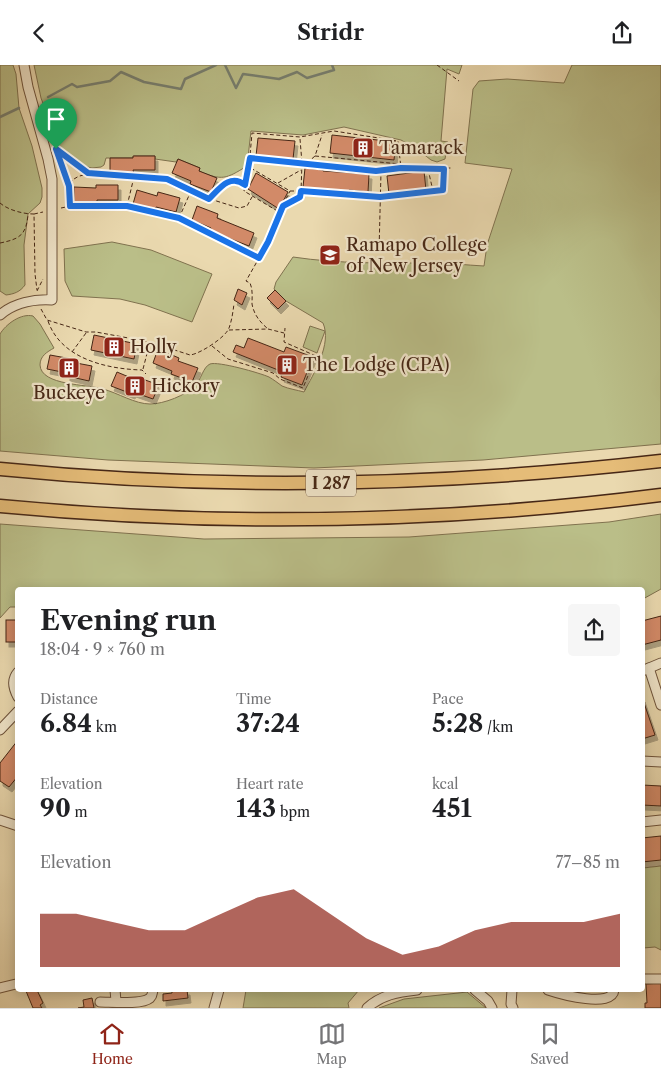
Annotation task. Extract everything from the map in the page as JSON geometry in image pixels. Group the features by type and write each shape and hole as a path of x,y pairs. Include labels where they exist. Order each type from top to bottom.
{"highway":[{"name":"I 287","path":"0,469 155,481 294,484 416,481 506,476 661,461"},
{"name":"I 287","path":"0,506 153,517 248,520 342,519 492,512 661,495"}],"street":[{"path":"0,315 36,295 52,299 52,179 24,65"},
{"path":"661,663 646,669 661,705"},
{"path":"15,675 13,687 15,691"},
{"path":"0,730 15,714"},
{"path":"645,761 661,762"},
{"path":"0,820 15,825"},
{"path":"645,821 661,820"},
{"path":"645,979 661,979"},
{"path":"0,988 15,983"},
{"path":"115,992 116,1001"},
{"path":"100,1002 136,1002 149,999 153,992"},
{"path":"214,1008 218,992"},
{"path":"367,1008 375,1000 406,992"},
{"path":"477,992 488,1001 492,1008"},
{"path":"512,992 512,1008"},
{"path":"553,992 589,1006 601,1006 610,1001 614,992"}],"path":[{"path":"437,65 459,81"},
{"path":"50,131 69,186 70,206"},
{"path":"279,212 244,191 249,167 252,133 300,137 334,131 398,141 401,168"},
{"path":"307,163 315,156 322,134"},
{"path":"283,206 300,197 302,163 300,137"},
{"path":"56,149 88,173"},
{"path":"315,156 400,164"},
{"path":"250,158 381,172 401,168 452,168"},
{"path":"249,167 290,191 380,197 443,190 444,169"},
{"path":"428,168 433,191"},
{"path":"278,183 301,170"},
{"path":"379,251 381,172"},
{"path":"69,186 72,179 77,175 88,173 167,179 209,199 239,207 247,206 252,197"},
{"path":"127,206 134,177"},
{"path":"209,199 223,184 231,181 240,181 245,185"},
{"path":"179,218 191,191"},
{"path":"268,329 258,320 254,313 252,288 250,283 246,281 268,242 279,212 290,191"},
{"path":"0,203 5,207 28,214 70,206 127,206 179,218 259,258"},
{"path":"0,243 23,234 26,229 28,214"},
{"path":"34,214 36,295 39,306 62,344 72,353 90,361 131,370 142,370 146,374"},
{"path":"36,295 46,273"},
{"path":"229,330 234,304"},
{"path":"48,320 86,332 96,332 150,342 190,355 196,354 211,345 229,330 268,329 284,333"},
{"path":"211,345 228,359 273,373 280,379 303,388 316,356 284,342 285,328"},
{"path":"72,353 86,332"},
{"path":"142,370 150,342"}],"green space":[{"path":"0,65 13,65 16,74 19,108 32,146 42,188 40,203 28,214 24,245 25,285 17,292 6,295 0,291"},
{"path":"34,65 462,65 459,74 447,69 441,141 448,142 445,159 437,162 401,140 344,127 303,135 251,131 247,166 229,176 219,177 199,171 200,168 178,159 176,162 155,159 155,156 106,158 104,165 101,167 83,166 59,146 41,98"},
{"path":"572,65 661,65 661,444 483,460 314,468 108,460 0,451 0,334 10,323 24,316 33,316 54,348 46,353 40,365 42,372 56,381 96,387 144,404 156,404 186,393 197,383 208,366 214,364 257,373 269,377 282,386 304,392 321,358 324,349 325,331 323,323 286,301 274,289 276,282 293,257 344,262 436,263 484,266 487,245 512,169 465,163 473,89 479,81 507,79 564,83"},
{"path":"112,242 151,250 212,274 192,322 145,305 120,299 72,296 65,281 64,249"},
{"path":"310,326 325,331 317,353 303,347"},
{"path":"661,514 661,589 645,598 645,587 15,587 15,607 10,607 0,618 0,524 204,539 409,537 609,522"},
{"path":"661,866 661,950 655,947 645,948 645,868"},
{"path":"246,992 357,992 348,1003 349,1008 243,1008"},
{"path":"467,992 486,1008 379,1008 404,999"}],"building":[{"name":"Tamarack","path":"332,135 396,142 394,160 330,153"},
{"path":"258,138 295,141 293,159 256,156"},
{"path":"133,156 155,156 155,170 133,170 134,173 110,173 110,158 133,158"},
{"path":"178,159 200,168 199,171 217,178 211,192 190,184 191,181 172,173"},
{"path":"305,168 369,174 368,192 303,187"},
{"path":"424,171 426,190 389,194 387,176"},
{"path":"256,173 288,192 279,209 248,189"},
{"path":"96,185 118,185 118,200 74,202 74,187 96,188"},
{"path":"137,190 157,196 158,192 180,198 176,212 156,207 155,210 133,204"},
{"path":"197,206 218,214 217,218 254,233 249,246 210,231 211,228 192,220"},
{"path":"238,289 247,293 242,305 234,300"},
{"path":"275,290 286,301 278,309 267,298"},
{"name":"Holly","path":"94,335 137,344 134,359 91,350"},
{"name":"The Lodge (CPA)","path":"248,338 284,352 286,347 313,357 302,385 281,377 283,372 233,352 236,345 244,348"},
{"path":"158,349 179,358 178,361 198,368 192,382 171,374 172,371 153,363"},
{"name":"Buckeye","path":"50,355 72,359 71,362 92,366 89,381 67,376 67,373 47,369"},
{"name":"Hickory","path":"117,372 136,380 137,377 159,385 153,399 111,386"},
{"path":"661,616 661,640 645,644 645,620"},
{"path":"6,620 15,620 15,642 6,642"},
{"path":"645,706 655,735 645,738"},
{"path":"15,744 15,780 9,787 0,781 0,763"},
{"path":"645,785 661,786 661,806 645,805"},
{"path":"661,836 661,860 645,862 645,838"},
{"path":"661,983 661,1008 645,1008 645,1003 647,1003 646,984"},
{"path":"26,992 38,992 43,1003 40,1005 42,1008 33,1008"},
{"path":"187,992 188,998 163,1001 163,994"},
{"path":"92,998 94,1008 78,1008 84,1007 83,1000"}],"waterway":[{"path":"48,97 72,84 77,87 110,81 121,72 144,82 181,89 185,79 216,65"},
{"path":"225,65 236,88 243,74 279,79 297,72 307,78 334,70 332,65"},
{"path":"0,117 19,108"}],"place":[{"name":"Tamarack","path":"363,148"},
{"name":"Ramapo College of New Jersey","path":"330,255"},
{"name":"Holly","path":"114,347"},
{"name":"The Lodge (CPA)","path":"287,365"},
{"name":"Buckeye","path":"69,368"},
{"name":"Hickory","path":"135,386"}],"route":[{"path":"56,149 88,173 167,179 209,199 223,184 231,181 240,181 245,185 250,158 381,172 401,168 444,169 443,190 380,197 301,191 300,197 283,206 279,212 268,242 259,258 179,218 127,206 70,206 69,186 56,149"}]}
